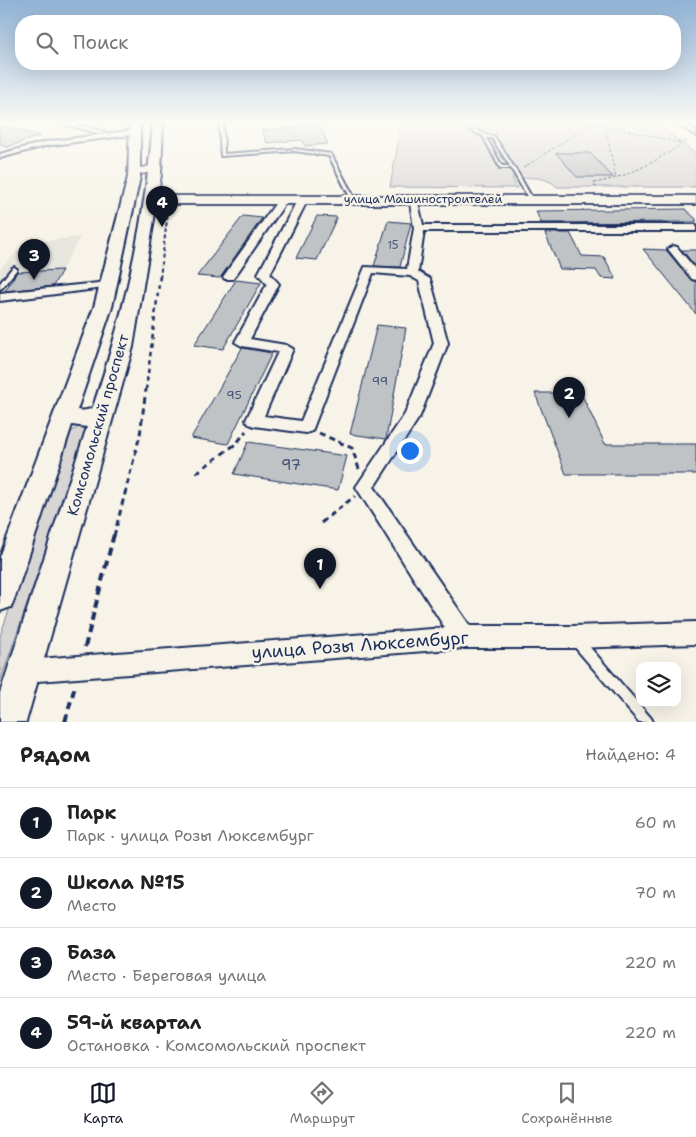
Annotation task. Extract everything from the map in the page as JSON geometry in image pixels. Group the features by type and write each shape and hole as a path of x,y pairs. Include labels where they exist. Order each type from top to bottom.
{"main road":[{"name":"Комсомольский проспект","path":"0,597 103,307 134,173 134,155"},
{"name":"Комсомольский проспект","path":"8,722 123,347 160,206 156,171 157,155"},
{"path":"134,173 156,171"},
{"name":"улица Машиностроителей","path":"160,206 171,200 530,198 696,200"},
{"path":"65,414 86,420 98,416 104,411"}],"street":[{"path":"412,198 419,228 412,273"},
{"path":"229,277 283,199"},
{"path":"303,199 264,274 273,284 242,342 286,349 254,420 306,427 369,269 412,273 424,279 442,343 412,416 365,487 464,637"},
{"path":"419,228 696,228"},
{"path":"673,249 696,276"},
{"path":"0,297 108,285"},
{"name":"улица Розы Люксембург","path":"25,671 80,665 464,637 573,637 696,632"}],"lane":[{"path":"330,155 352,198"},
{"path":"494,155 501,167 513,169"},
{"path":"504,155 530,198"},
{"path":"0,287 14,268"},
{"path":"573,637 647,722"}],"path":[{"path":"513,169 539,161 546,155"},
{"path":"611,155 616,178"},
{"path":"597,189 594,183 616,178 651,165 665,155"},
{"path":"65,722 140,435 160,206"},
{"path":"196,474 237,443 254,420"},
{"path":"306,427 352,448 365,487 321,523"}],"shaded area":[{"path":"396,155 696,155 696,187 557,187 553,183 542,179 512,178 517,188 390,187"},
{"path":"80,237 52,287 0,292 0,269 26,243"},
{"path":"80,426 88,428 0,682 0,636 71,432"}],"building":[{"path":"557,155 592,155 613,177 577,177"},
{"path":"685,209 696,219 696,222 541,223 536,211"},
{"path":"243,216 262,218 220,278 197,276"},
{"path":"317,216 337,217 317,260 296,258"},
{"path":"388,221 411,223 400,267 374,266"},
{"path":"545,233 570,233 582,256 604,257 616,279 601,278 596,270 560,269"},
{"path":"643,249 666,250 691,280 696,282 696,314"},
{"path":"682,250 696,250 696,267"},
{"path":"62,270 53,286 5,291 17,272"},
{"path":"236,280 261,283 223,349 194,345"},
{"path":"377,325 406,328 386,439 350,434"},
{"path":"242,348 272,353 228,444 191,438"},
{"path":"535,393 581,393 605,444 696,444 696,474 566,474"},
{"path":"248,442 347,456 338,490 234,474"}],"place":[{"name":"59-й квартал","path":"162,227"},
{"name":"База","path":"34,280"},
{"name":"Школа №15","path":"569,418"},
{"name":"Парк","path":"320,589"}]}
